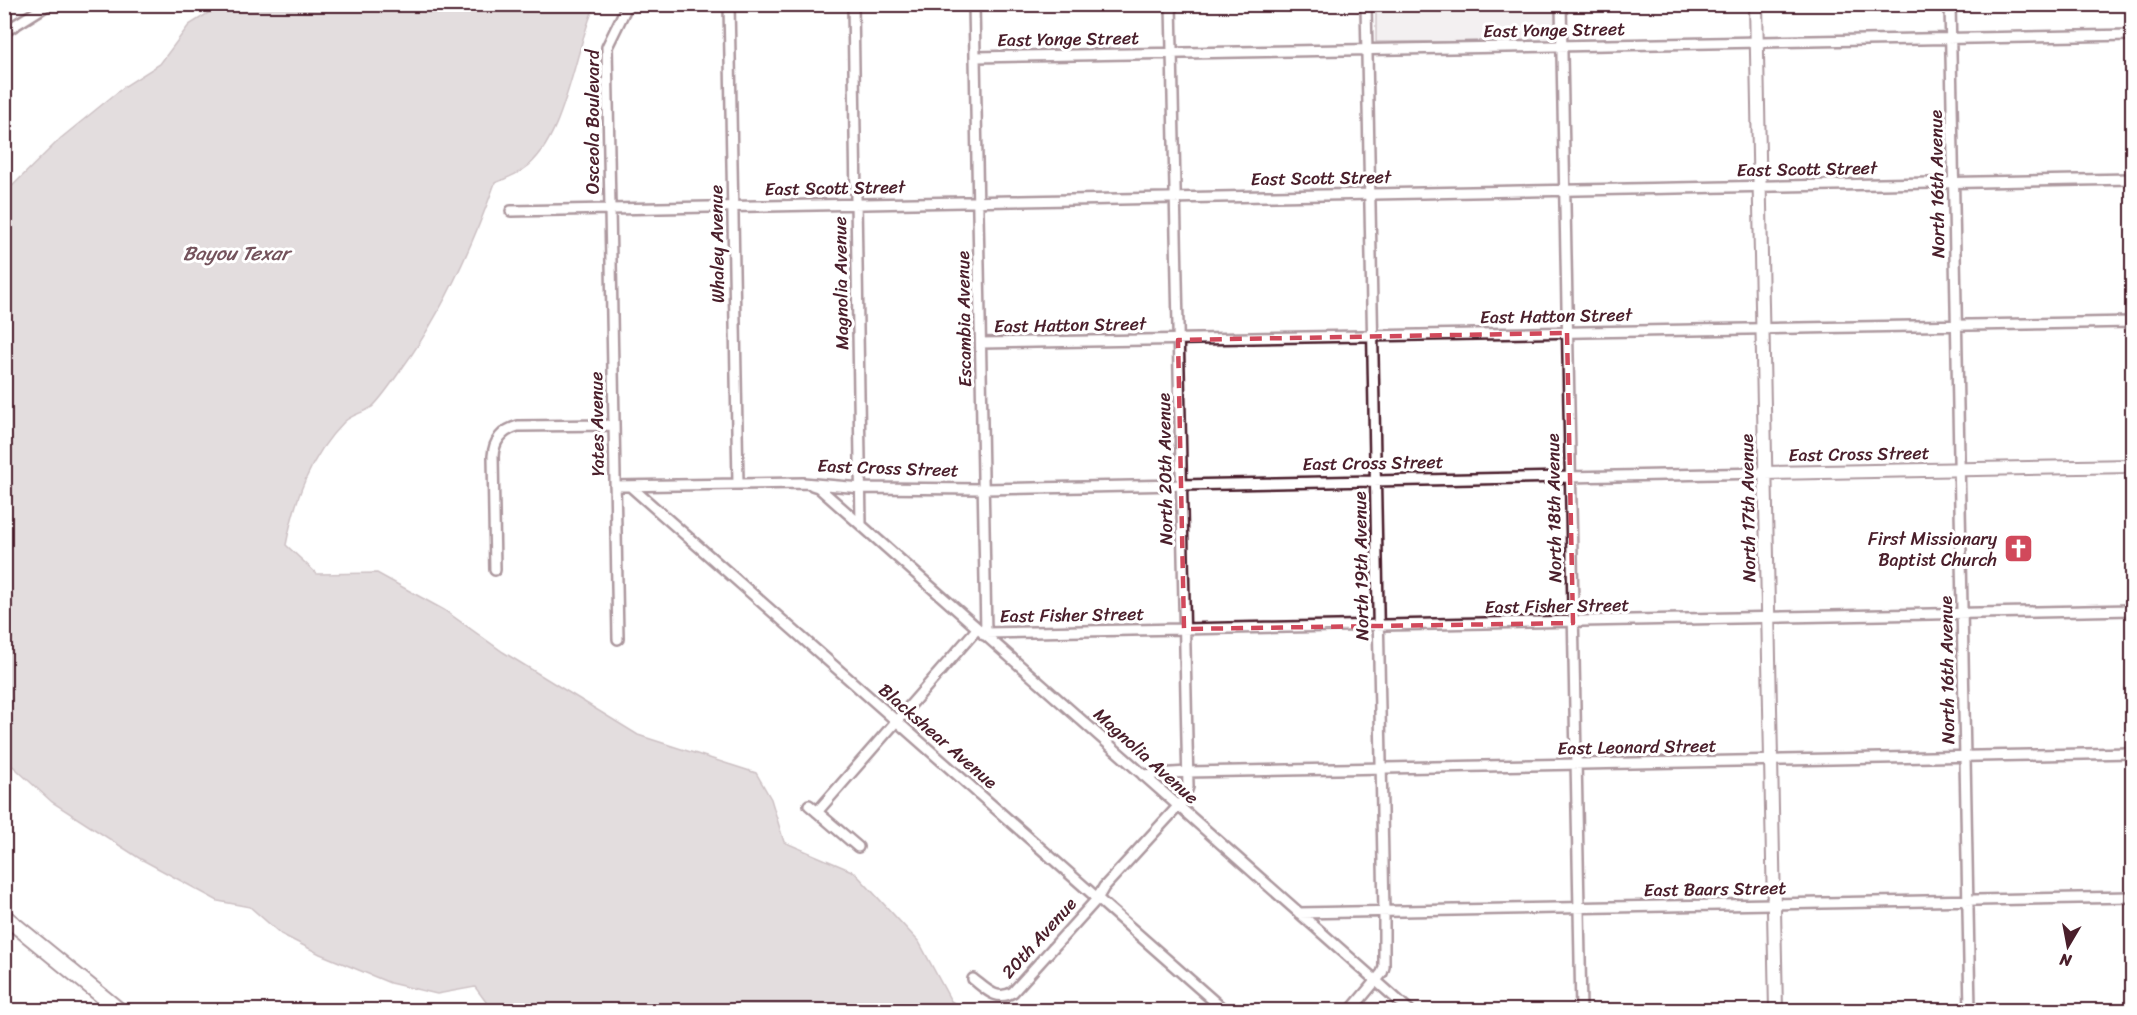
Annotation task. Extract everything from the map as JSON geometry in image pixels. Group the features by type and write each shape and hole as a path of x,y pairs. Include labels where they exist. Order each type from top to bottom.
{"main road":[{"path":"4,916 119,1011"}],"street":[{"path":"4,32 49,4"},
{"name":"Osceola Boulevard","path":"609,209 607,47 628,4"},
{"name":"Whaley Avenue","path":"729,4 738,483"},
{"name":"Magnolia Avenue","path":"853,4 861,525"},
{"name":"Escambia Avenue","path":"974,4 984,489 982,632"},
{"name":"North 20th Avenue","path":"1097,899 1104,887 1186,795 1171,4"},
{"name":"North 19th Avenue","path":"1366,4 1384,912 1384,967 1376,981"},
{"name":"North 18th Avenue","path":"1561,4 1581,1011"},
{"name":"North 17th Avenue","path":"1756,4 1776,1011"},
{"name":"North 16th Avenue","path":"1950,4 1970,1011"},
{"name":"East Yonge Street","path":"976,57 2133,35"},
{"name":"East Scott Street","path":"511,211 2133,179"},
{"name":"Yates Avenue","path":"609,209 618,639"},
{"name":"East Hatton Street","path":"981,343 2133,322"},
{"path":"495,570 493,456 500,436 518,426 614,424"},
{"name":"East Cross Street","path":"615,486 803,483 861,488 984,489 2133,466"},
{"name":"Magnolia Avenue","path":"803,483 818,488 861,525 1409,1011"},
{"name":"Blackshear Avenue","path":"630,486 1224,1011"},
{"name":"East Fisher Street","path":"982,632 1573,623 2133,610"},
{"path":"817,812 896,722 982,632"},
{"name":"East Leonard Street","path":"1143,775 1187,772 2133,753"},
{"path":"809,805 858,847"},
{"name":"East Baars Street","path":"1299,913 2133,897"},
{"name":"20th Avenue","path":"973,979 997,996 1003,997 1013,992 1097,899"},
{"path":"1351,1011 1376,981"}],"highlighted area":[{"path":"1567,333 1573,623 1184,629 1178,340"}],"shaded area":[{"path":"1376,5 1556,5 1557,41 1376,42"}],"water":[{"name":"Bayou Texar","path":"221,5 595,5 567,93 550,137 538,155 524,169 495,183 477,230 443,302 417,347 388,388 372,407 344,422 322,449 299,495 286,545 317,574 377,573 444,610 503,652 638,735 756,773 771,799 784,842 854,872 919,942 951,1001 965,1010 492,1010 475,987 437,994 390,983 320,954 281,934 250,907 218,901 139,858 52,802 5,759 5,193 61,138 125,86 160,64 189,25"}],"place":[{"name":"First Missionary Baptist Church","path":"2018,549"}]}
